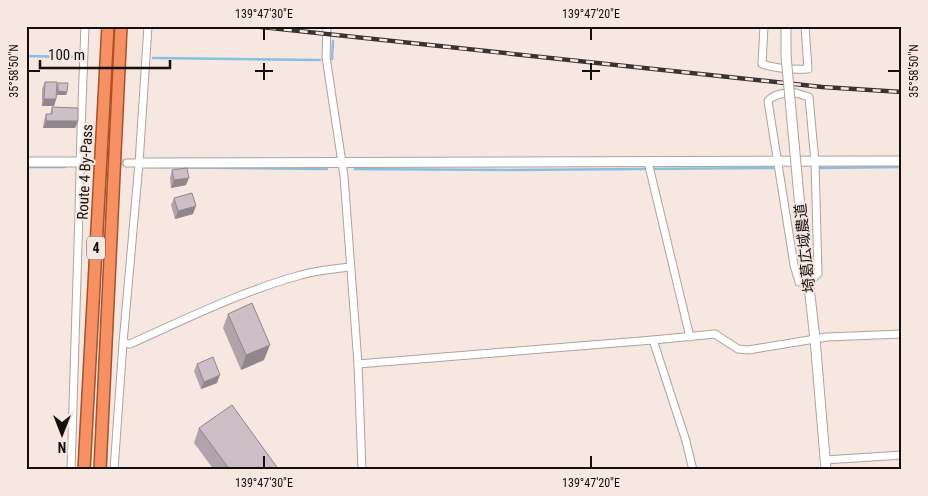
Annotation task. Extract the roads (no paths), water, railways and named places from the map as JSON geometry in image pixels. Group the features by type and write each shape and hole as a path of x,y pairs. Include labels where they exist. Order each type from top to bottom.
{"highway":[{"name":"Route 4 By-Pass","path":"84,470 108,26"},
{"name":"Route 4 By-Pass","path":"100,470 121,26"}],"street":[{"path":"71,470 85,26"},
{"path":"114,470 122,343 140,163 148,26"},
{"path":"327,26 326,57 344,176 358,364 362,470"},
{"path":"764,26 762,64 794,70 808,69 806,26"},
{"name":"埼葛広域農道","path":"786,26 786,56 800,208 815,339 826,470"},
{"path":"796,93 810,97 815,162 818,274 809,282 799,282 794,265 778,162 768,100 782,94 796,93"},
{"path":"128,163 342,164 902,161"},
{"path":"26,162 90,162"},
{"path":"648,162 690,337"},
{"path":"122,343 130,344 228,300 272,284 302,274 350,267"},
{"path":"358,364 715,334 738,348 748,350 827,337 902,334"},
{"path":"653,340 686,441 692,470"},
{"path":"825,460 902,455"}],"waterway":[{"path":"332,59 333,41"},
{"path":"26,56 74,57"},
{"path":"153,58 320,60"},
{"path":"26,167 65,167"},
{"path":"147,167 327,169"},
{"path":"820,168 902,167"},
{"path":"355,169 773,168"}],"tunnel":[{"path":"90,162 127,163"}],"railway":[{"path":"252,26 822,87 902,92"}]}
